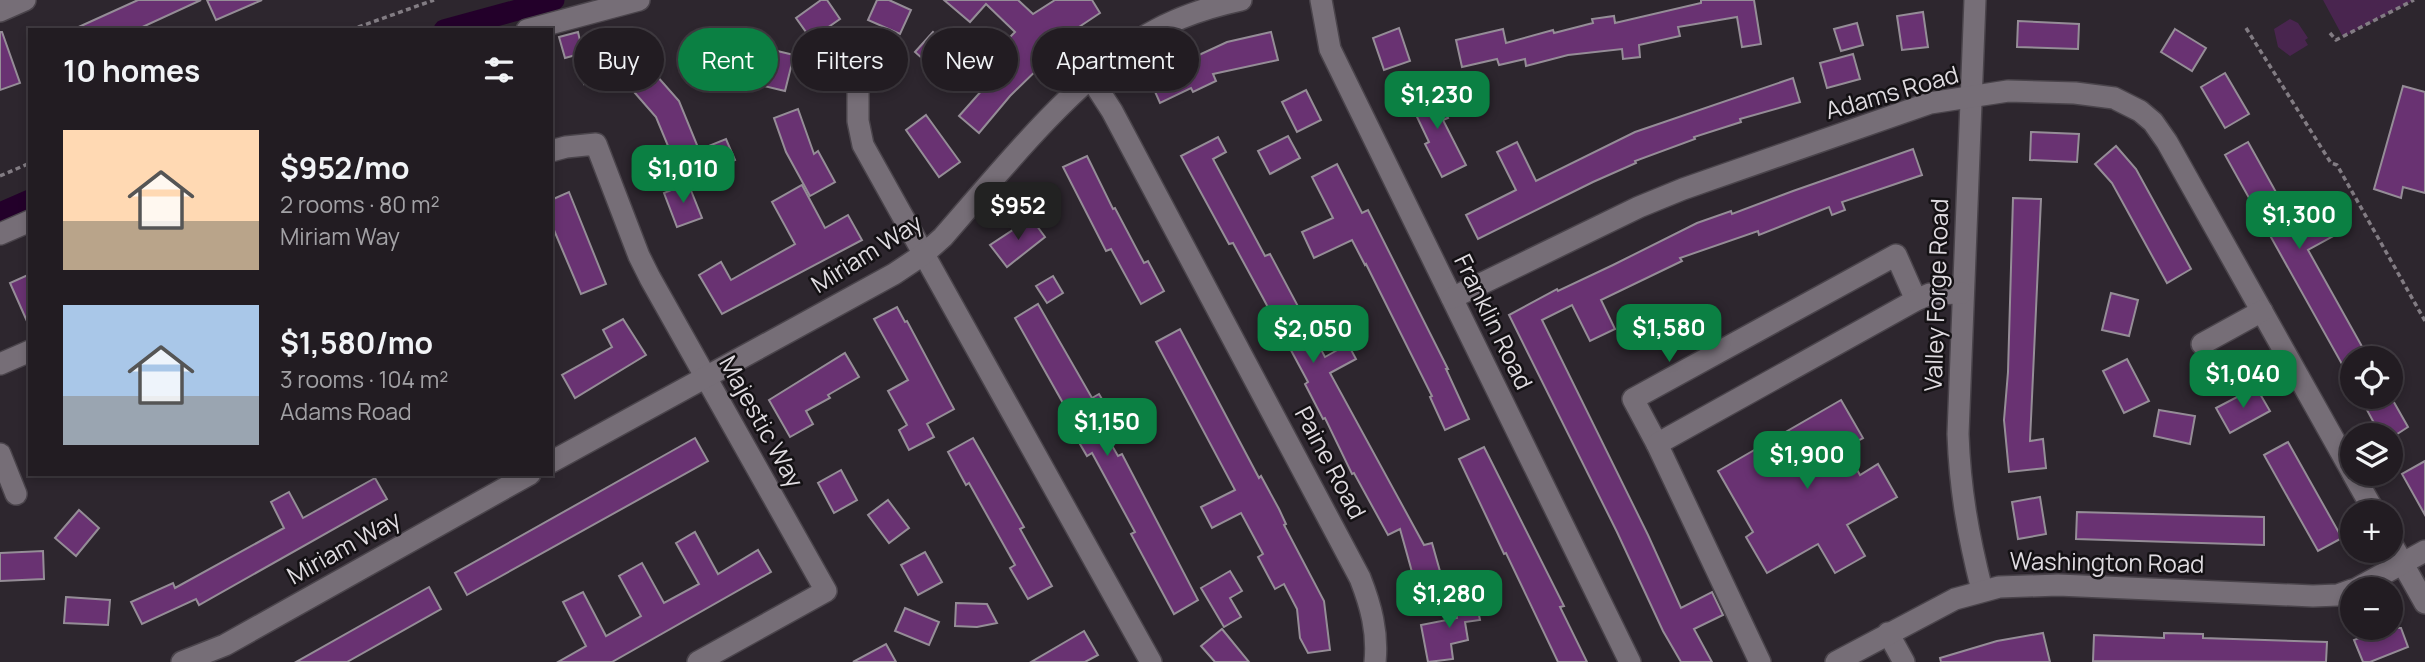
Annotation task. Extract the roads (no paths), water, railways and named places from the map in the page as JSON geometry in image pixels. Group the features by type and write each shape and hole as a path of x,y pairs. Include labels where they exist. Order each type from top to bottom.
{"street":[{"path":"0,11 25,0"},
{"path":"534,28 639,0"},
{"name":"Miriam Way","path":"1161,28 1180,18 1241,0"},
{"name":"Franklin Road","path":"1321,0 1330,49 1630,662"},
{"name":"Valley Forge Road","path":"1975,0 1958,434 1960,485 1982,590"},
{"path":"858,91 858,121 863,145 1151,662"},
{"name":"Miriam Way","path":"553,461 894,274 924,254 943,237 1077,91"},
{"name":"Paine Road","path":"1099,91 1360,578 1371,607 1376,634 1375,662"},
{"name":"Adams Road","path":"1452,298 1639,206 1930,103 2008,91 2075,93 2114,98 2140,111 2153,122 2167,142 2340,450"},
{"name":"Majestic Way","path":"553,150 596,144 639,256 826,591 698,662"},
{"path":"0,234 28,222"},
{"path":"1760,662 1633,399 1896,255 1916,300"},
{"path":"1657,444 1930,293 1962,293"},
{"path":"2202,344 2262,311"},
{"path":"0,364 28,352"},
{"path":"0,454 16,494"},
{"name":"Miriam Way","path":"182,662 225,645 526,476"},
{"name":"Washington Road","path":"2378,577 2425,551"},
{"path":"2403,564 2425,603"},
{"name":"Washington Road","path":"1836,662 1955,599 1982,590 2025,585 2058,585 2313,596 2340,594"},
{"path":"1888,633 1904,662"}],"waterway":[{"path":"451,28 554,0"},
{"path":"0,213 28,201"}]}
